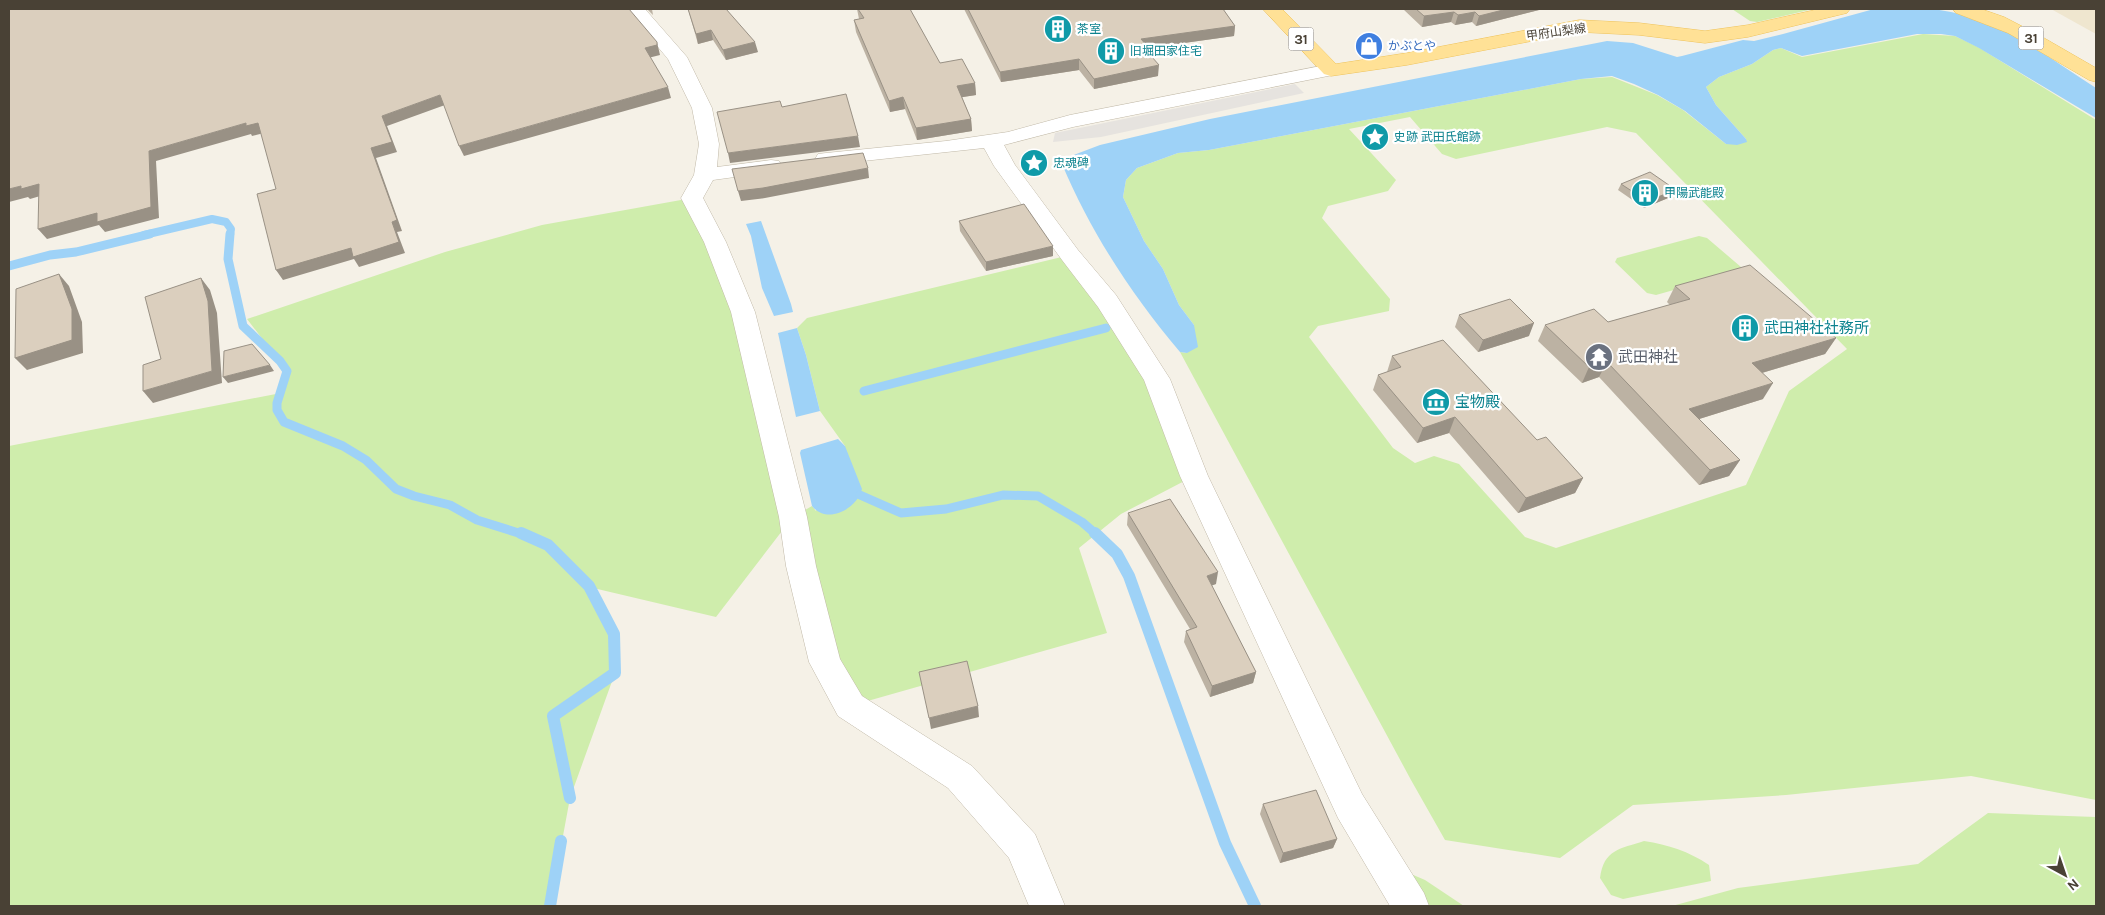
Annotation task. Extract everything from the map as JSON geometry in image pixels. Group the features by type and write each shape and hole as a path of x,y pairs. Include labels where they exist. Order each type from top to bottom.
{"main road":[{"name":"31","path":"1272,9 1331,70"},
{"name":"甲府山梨線","path":"1331,70 1407,59 1579,26 1639,29 1705,37 1748,31 1842,9"},
{"name":"31","path":"1962,9 2014,29 2096,76"}],"street":[{"path":"635,9 677,57 702,108 709,144 705,175 692,198 715,242 743,312 793,517 800,566 825,662 850,706 960,777 1022,846 1047,906"},
{"path":"705,175 872,153 946,147 1010,138 1070,121 1331,70"},
{"path":"991,141 1038,211 1107,301 1157,379 1194,476 1350,806 1411,906"}],"shaded area":[{"path":"2051,9 2096,9 2096,34"},
{"path":"1295,84 1304,93 1101,137 1053,142 1055,133"}],"green space":[{"path":"1732,9 1813,9 1757,22 1750,21"},
{"path":"1923,34 1955,36 1978,47 2096,120 2096,800 1971,776 1786,795 1633,805 1560,858 1445,840 1180,352 1187,353 1194,325 1179,305 1163,269 1144,241 1123,197 1126,180 1137,168 1178,153 1209,150 1581,79 1612,77 1657,95 1683,110 1726,144 1746,139 1716,105 1706,87 1719,77 1752,64 1773,50 1781,48 1802,57","holes":["1410,117 1442,154 1456,159 1607,127 1636,133 1847,349 1789,391 1746,485 1556,548 1525,537 1459,464 1434,456 1415,463 1393,448 1309,337 1318,326 1389,311 1390,299 1322,218 1328,206 1388,191 1396,180 1349,129"]},
{"path":"692,198 715,242 793,517 812,506 816,511 845,446 820,411 797,328 807,318 1070,255 1107,301 1194,476 1121,514 1079,548 1107,633 850,706 792,518 716,617 589,587 614,634 615,673 570,798 550,906 9,906 9,446 281,393 287,371 247,319 445,252 542,225"},
{"path":"1699,236 1707,238 1741,267 1741,271 1656,295 1647,293 1615,262 1617,258"},
{"path":"1988,813 2096,817 2096,906 1672,906 1738,888 1918,864"},
{"path":"1644,841 1678,849 1701,860 1709,865 1711,881 1623,899 1611,895 1600,878 1605,861 1615,852"},
{"path":"1411,874 1425,880 1464,906 1428,906 1411,886"}],"water":[{"path":"1874,9 1932,9 1971,17 1990,24 2026,43 2096,88 2096,118 1979,48 1955,36 1917,34 1802,56 1781,48 1773,50 1752,64 1719,77 1706,87 1716,105 1746,139 1747,142 1737,145 1726,144 1685,111 1658,95 1612,76 1581,79 1209,150 1178,153 1137,168 1126,180 1123,197 1144,241 1163,269 1179,305 1194,325 1198,347 1187,353 1180,352 1129,286 1099,239 1073,190 1062,164 1071,156 1100,145 1210,119 1607,41 1633,43 1677,57 1743,40 1754,41 1783,34"},
{"path":"761,221 793,312 774,316 762,288 751,236 746,224"},
{"path":"797,328 820,411 796,417 778,333"},
{"path":"838,439 845,446 862,489 854,503 848,508 841,512 825,514 818,512 812,506 800,453 801,450"}],"building":[{"path":"9,9 629,9 657,42 657,45 645,48 668,87 459,146 440,95 382,116 392,142 371,148 397,220 392,222 399,242 353,257 351,248 276,270 257,194 276,189 258,123 246,126 246,123 149,151 151,207 97,222 97,213 38,229 39,184 21,189 21,186 9,189"},
{"path":"688,9 726,9 755,42 723,50 711,30 696,34"},
{"path":"858,9 910,9 940,63 962,59 975,83 957,86 971,119 916,128 903,97 889,101 854,20 864,18"},
{"path":"968,9 1223,9 1235,26 1141,39 1148,47 1144,48 1159,65 1094,79 1079,59 1000,72"},
{"path":"1416,9 1507,9 1479,16 1475,12 1458,15 1454,12 1424,16"},
{"path":"846,94 858,136 728,153 717,112 780,101 782,107"},
{"path":"863,153 868,168 763,188 738,191 732,169"},
{"path":"1650,172 1676,190 1647,201 1621,184"},
{"path":"1024,204 1053,246 986,262 959,221"},
{"path":"1750,265 1836,338 1752,363 1773,383 1689,409 1740,460 1710,470 1607,362 1589,367 1545,325 1594,309 1608,322 1690,299 1675,286"},
{"path":"59,274 72,309 72,340 15,358 16,289"},
{"path":"201,278 208,301 212,371 143,391 143,365 161,359 145,297"},
{"path":"1510,299 1534,323 1483,340 1459,315"},
{"path":"1443,340 1537,440 1546,437 1583,478 1526,498 1455,417 1423,428 1378,375 1401,367 1392,356"},
{"path":"252,344 270,365 223,377 224,351"},
{"path":"1170,499 1218,572 1207,576 1256,672 1212,686 1186,631 1197,627 1128,513"},
{"path":"967,661 978,706 929,718 919,672"},
{"path":"1316,790 1337,839 1283,853 1263,804"}],"waterway":[{"path":"144,235 212,219 226,222 231,229 230,235"},
{"path":"9,266 50,255 76,252 150,234"},
{"path":"230,234 228,259 243,326 280,361 287,371 277,403 277,410 284,422 343,446 366,460 396,489 414,496 450,505 477,520 525,535"},
{"path":"864,391 1106,328"},
{"path":"860,495 901,513 946,509 1003,495 1038,496 1082,522 1097,535"},
{"path":"521,533 548,545 589,586 614,634 615,673 553,716 570,798"},
{"path":"1095,533 1117,554 1129,576 1225,843 1255,906"},
{"path":"550,906 561,841"}],"place":[{"name":"茶室","path":"1058,29"},
{"name":"かぶとや","path":"1369,46"},
{"name":"旧堀田家住宅","path":"1111,51"},
{"name":"史跡 武田氏館跡","path":"1375,137"},
{"name":"忠魂碑","path":"1034,163"},
{"name":"甲陽武能殿","path":"1645,193"},
{"name":"武田神社社務所","path":"1745,328"},
{"name":"武田神社","path":"1599,357"},
{"name":"宝物殿","path":"1436,402"}]}
